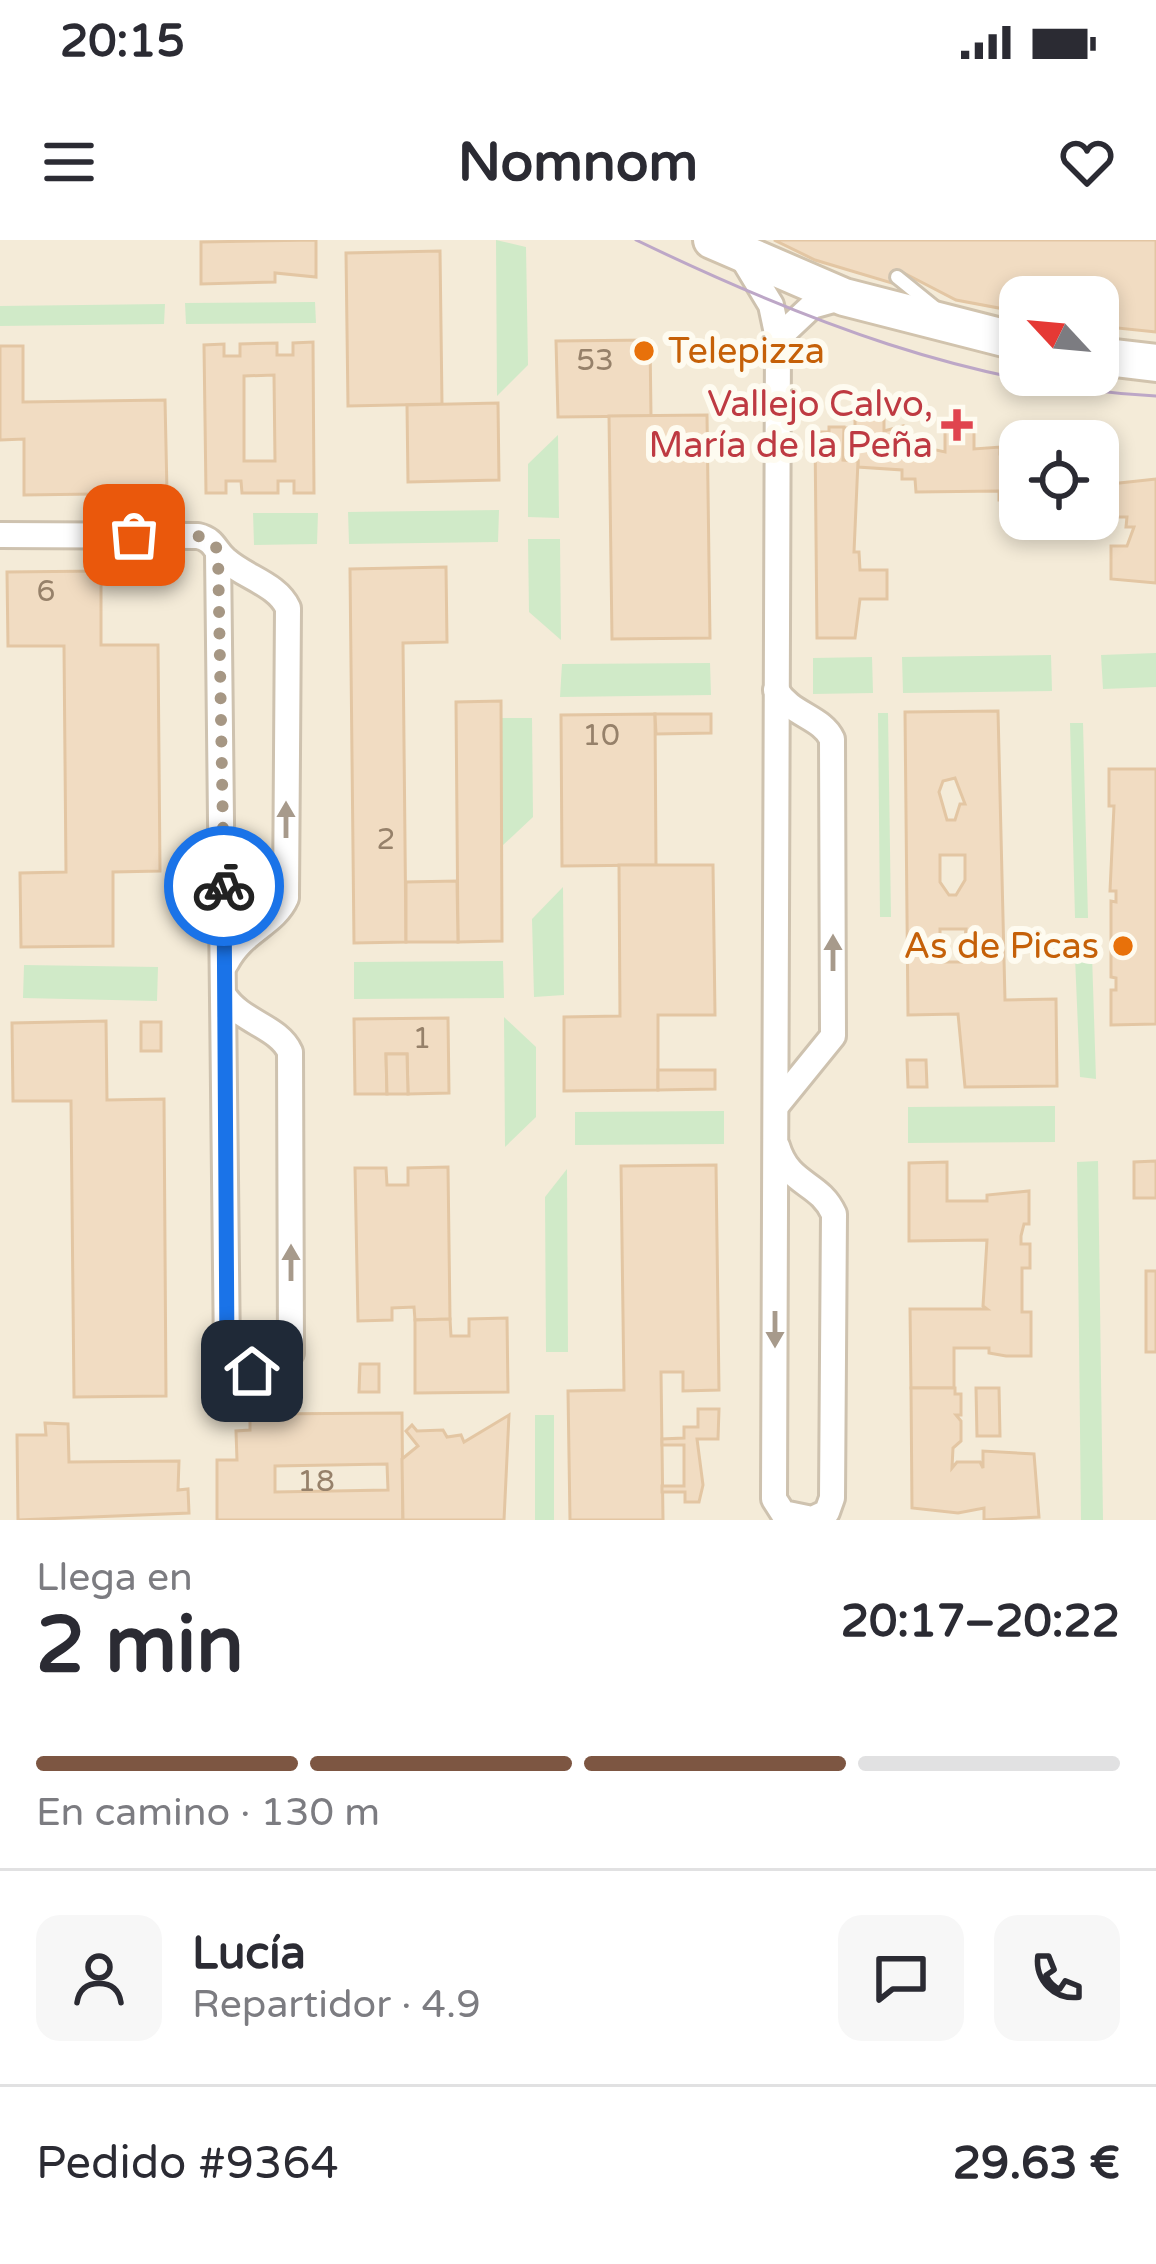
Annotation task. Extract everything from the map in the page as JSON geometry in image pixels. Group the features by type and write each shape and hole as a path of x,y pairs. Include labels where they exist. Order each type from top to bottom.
{"main road":[{"path":"725,246 844,297 999,337"},
{"path":"1119,359 1156,363"}],"street":[{"path":"725,246 771,305 778,338 774,1499 783,1513 812,1519 826,1512 832,1474 834,1214 815,1190 784,1168 777,1146"},
{"path":"778,338 812,306 844,297"},
{"path":"0,535 198,536 215,544 218,553 227,1356 241,1369 269,1372 287,1363 291,1353 290,1052 280,1037 261,1030 225,998"},
{"path":"218,553 282,596 288,608 286,898 277,914 243,935 225,965"},
{"path":"219,631 234,600 262,584"},
{"path":"776,690 788,708 829,730 833,1036 824,1053 812,1060 777,1105"},
{"path":"776,743 788,726 809,722"},
{"path":"224,884 233,908 259,922"},
{"path":"224,1072 238,1042 261,1030"},
{"path":"774,1041 789,1058 812,1060"},
{"path":"776,1212 797,1189 815,1190"}],"lane":[{"path":"897,277 960,329"}],"shaded area":[{"path":"0,240 1156,240 1156,1520 0,1520"}],"green space":[{"path":"496,240 526,247 528,365 497,396"},
{"path":"315,302 316,323 186,324 185,303"},
{"path":"165,304 164,324 0,326 0,306"},
{"path":"558,435 559,518 528,517 528,464"},
{"path":"499,510 498,542 349,544 348,512"},
{"path":"253,513 318,513 317,544 254,545"},
{"path":"528,539 560,539 561,640 529,612"},
{"path":"1156,653 1156,687 1103,689 1101,655"},
{"path":"1051,655 1052,691 903,693 902,657"},
{"path":"872,657 873,693 813,694 813,658"},
{"path":"710,663 711,695 560,697 562,664"},
{"path":"878,713 888,713 891,917 880,917"},
{"path":"501,718 532,718 533,817 502,846"},
{"path":"1070,723 1083,723 1088,918 1075,918"},
{"path":"563,887 564,995 534,997 532,919"},
{"path":"1092,955 1096,1079 1080,1077 1075,957"},
{"path":"503,961 504,998 354,999 354,962"},
{"path":"24,965 158,967 157,1001 23,998"},
{"path":"504,1017 536,1047 536,1117 505,1147"},
{"path":"1055,1106 1055,1142 908,1143 908,1107"},
{"path":"724,1111 724,1144 575,1145 575,1112"},
{"path":"1098,1161 1103,1520 1081,1520 1077,1162"},
{"path":"567,1169 568,1352 546,1352 545,1197"},
{"path":"535,1415 554,1415 554,1520 535,1520"}],"building":[{"path":"316,240 316,277 275,273 275,282 201,284 201,242"},
{"path":"774,240 1156,240 1156,332 1119,328 1119,276 999,276 999,308 956,300 900,271 895,284 815,260"},
{"path":"440,251 442,404 348,406 346,253"},
{"path":"650,340 651,416 558,417 556,341"},
{"path":"313,342 314,493 294,493 294,481 278,481 278,493 242,493 241,481 226,481 226,493 206,493 204,345 224,344 224,356 240,356 240,344 277,343 277,355 293,355 293,343","holes":["274,375 275,461 244,461 244,376"]},
{"path":"0,346 23,346 23,402 165,400 167,493 24,495 24,439 0,440"},
{"path":"855,399 884,399 884,431 903,426 903,441 915,441 915,453 927,453 927,448 945,452 945,420 974,420 974,449 999,447 999,491 916,492 915,479 902,479 902,470 858,467 858,461 843,460 844,428 855,428"},
{"path":"498,403 499,480 408,482 407,405"},
{"path":"707,415 710,638 612,639 609,416"},
{"path":"829,427 844,427 843,460 858,461 854,552 859,552 860,570 887,570 887,599 860,599 855,638 817,638 815,432 829,432"},
{"path":"1156,479 1156,583 1111,579 1111,546 1127,546 1134,527 1126,527 1127,517 1119,517 1119,483"},
{"path":"446,567 447,642 403,643 406,942 354,943 350,569"},
{"path":"101,571 101,645 158,645 160,871 113,872 113,946 21,947 20,873 66,872 64,646 8,646 7,572"},
{"path":"501,701 502,941 458,942 456,702"},
{"path":"998,711 1005,1000 1056,999 1057,1086 965,1087 958,1014 908,1015 905,712","holes":["955,778 965,804 960,804 955,820 947,820 939,792 943,781","940,855 965,855 965,880 956,895 949,895 940,882","940,929 966,929 962,962 940,962"]},
{"path":"655,714 656,865 562,866 561,715"},
{"path":"655,714 711,714 711,733 656,734"},
{"path":"1109,769 1156,769 1156,1024 1111,1025 1111,990 1116,990 1116,978 1111,977 1111,901 1116,902 1116,891 1110,891 1114,806 1109,806"},
{"path":"619,865 713,865 715,1015 658,1015 658,1090 564,1091 564,1017 620,1016"},
{"path":"457,881 458,942 406,942 406,882"},
{"path":"448,1018 449,1093 408,1094 407,1054 386,1054 387,1094 355,1094 354,1019"},
{"path":"106,1021 107,1100 164,1099 166,1396 74,1397 71,1101 13,1101 12,1023"},
{"path":"141,1022 161,1022 161,1051 141,1051"},
{"path":"386,1054 407,1054 408,1094 387,1094"},
{"path":"907,1060 926,1060 927,1087 908,1087"},
{"path":"658,1070 715,1070 715,1089 658,1090"},
{"path":"1156,1161 1156,1198 1134,1198 1134,1162"},
{"path":"947,1162 947,1201 987,1201 987,1195 1029,1191 1029,1224 1024,1224 1021,1244 1030,1244 1030,1268 1022,1268 1022,1312 1031,1312 1031,1356 989,1353 989,1348 954,1348 954,1388 911,1388 910,1309 987,1309 983,1306 987,1240 909,1241 909,1163"},
{"path":"716,1165 719,1390 683,1391 683,1372 661,1372 663,1520 570,1520 568,1391 624,1390 621,1166"},
{"path":"448,1167 450,1319 415,1320 414,1307 392,1308 392,1320 358,1321 355,1168 386,1168 387,1185 408,1185 408,1168"},
{"path":"1146,1271 1156,1271 1156,1352 1146,1352"},
{"path":"507,1318 508,1392 415,1393 415,1320 450,1319 451,1336 469,1336 469,1319"},
{"path":"360,1364 379,1364 379,1392 359,1392"},
{"path":"911,1388 955,1388 955,1394 961,1394 961,1415 956,1415 961,1421 961,1441 953,1448 952,1468 957,1462 980,1462 983,1468 983,1451 1034,1454 1039,1517 984,1520 984,1508 958,1513 912,1508"},
{"path":"976,1388 999,1388 1000,1436 977,1436"},
{"path":"698,1409 719,1409 718,1439 697,1439 703,1485 699,1502 685,1502 685,1492 662,1492 662,1486 684,1486 684,1445 662,1445 662,1439 684,1438 684,1427 698,1427"},
{"path":"402,1413 403,1520 217,1520 217,1460 237,1460 236,1431 250,1430 250,1414","holes":["387,1464 388,1490 275,1492 275,1466"]},
{"path":"509,1415 504,1520 403,1520 402,1459 418,1446 406,1431 412,1425 417,1431 461,1435 464,1442"},
{"path":"45,1423 68,1424 69,1462 179,1461 178,1490 188,1489 189,1513 18,1520 17,1435 46,1435"}],"tram line":[{"path":"636,240 824,322 954,364 1088,390 1156,396"}],"way so far":[{"path":"134,535 208,538 218,553 224,886"}],"place":[{"name":"Telepizza","path":"644,351"},
{"name":"Vallejo Calvo, María de la Peña","path":"957,425"},
{"name":"As de Picas","path":"1123,946"}],"route":[{"path":"224,886 227,1356 232,1364 252,1371"}]}
